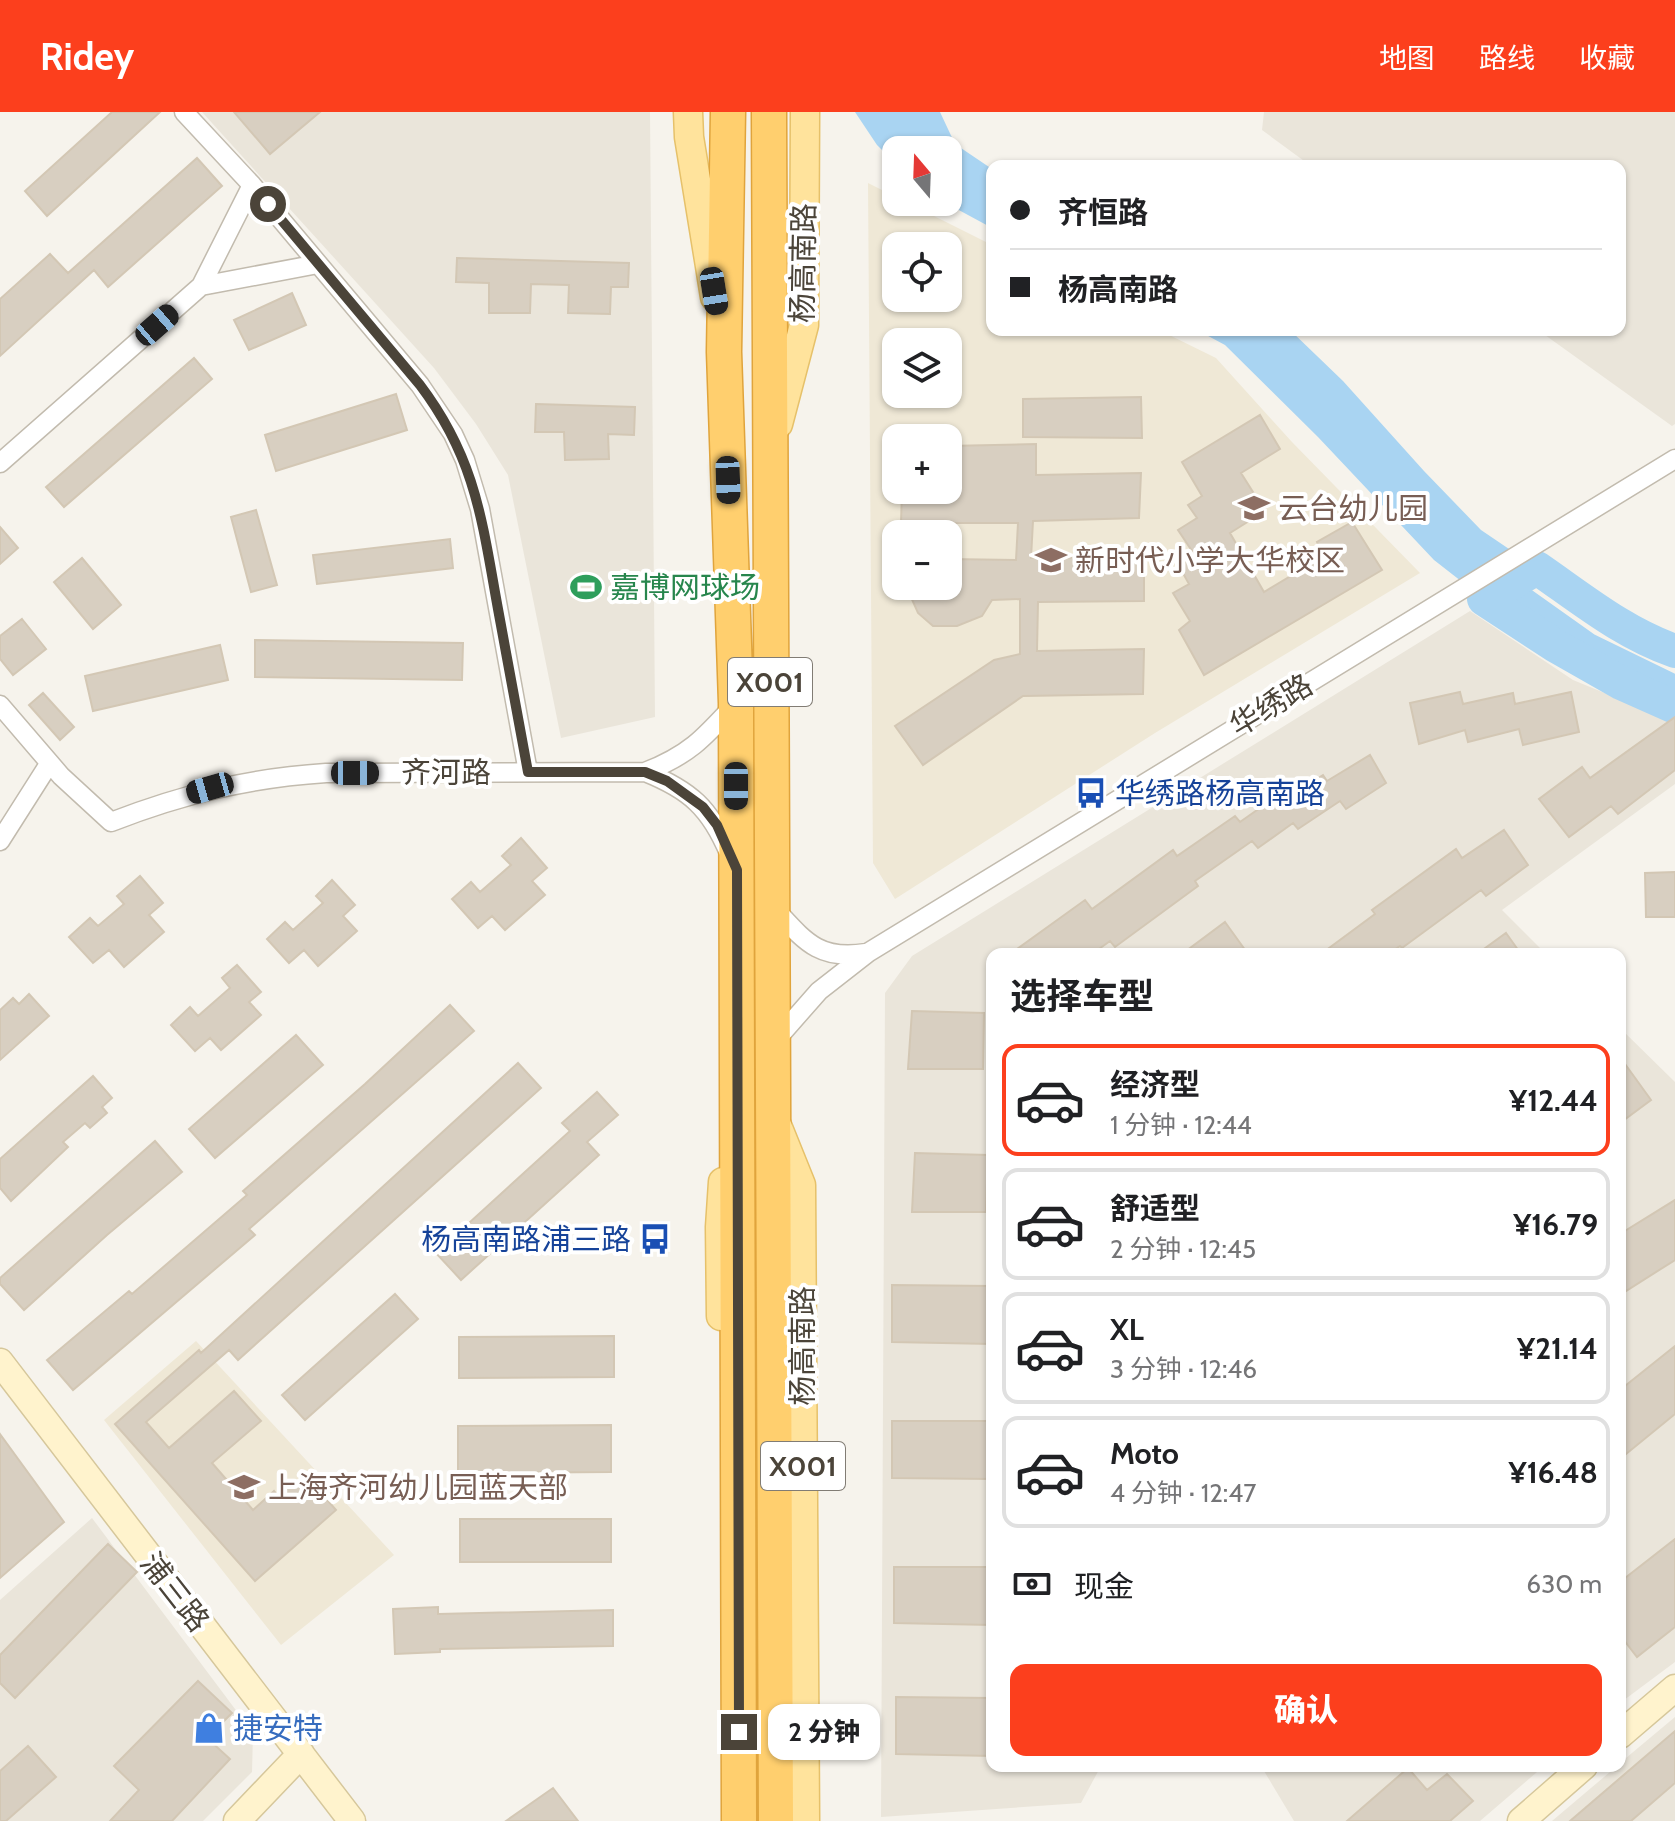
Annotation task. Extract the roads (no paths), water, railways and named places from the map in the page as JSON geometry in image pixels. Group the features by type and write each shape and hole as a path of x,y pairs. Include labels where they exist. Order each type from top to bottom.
{"highway":[{"name":"X001","path":"728,112 724,352 736,703 739,1821"},
{"name":"杨高南路","path":"769,112 776,1821"}],"main road":[{"name":"X001","path":"688,112 689,137 724,352"},
{"name":"杨高南路","path":"769,457 804,325 805,119"},
{"name":"杨高南路","path":"773,1116 801,1185 805,1821"},
{"name":"X001","path":"726,1821 720,1227 721,1189 738,1119"}],"street":[{"path":"184,112 252,185 438,409 465,460 480,509 528,772"},
{"path":"0,463 201,286 252,185"},
{"path":"201,286 318,264"},
{"name":"华绣路","path":"773,1044 819,991 869,952 1675,459"},
{"name":"齐河路","path":"645,772 686,753 703,740 736,703"},
{"path":"0,705 49,764 0,841"},
{"name":"齐河路","path":"49,764 111,822 210,788 279,777 326,773 645,772 667,781 703,807 717,825 737,870"},
{"name":"华绣路","path":"772,906 806,942 825,953 845,956 869,952"},
{"name":"浦三路","path":"0,1362 352,1821"},
{"path":"1626,1730 1675,1688"},
{"path":"237,1821 301,1754"},
{"path":"1521,1821 1577,1772"}],"water":[{"path":"855,112 940,112 951,136 882,136 882,150"},
{"path":"962,149 986,165 986,225 962,212"},
{"path":"1208,336 1296,336 1343,381 1481,530 1537,568 1484,599 1434,560 1318,437 1225,345"}],"waterway":[{"path":"1675,651 1620,625 1537,568 1484,599 1556,646 1621,683 1675,707"},
{"path":"1488,571 1589,643 1675,685"}],"place":[{"name":"云台幼儿园","path":"1254,508"},
{"name":"新时代小学大华校区","path":"1051,560"},
{"name":"嘉博网球场","path":"586,587"},
{"name":"华绣路杨高南路","path":"1091,793"},
{"name":"杨高南路浦三路","path":"655,1239"},
{"name":"上海齐河幼儿园蓝天部","path":"244,1487"},
{"name":"捷安特","path":"209,1728"}]}
